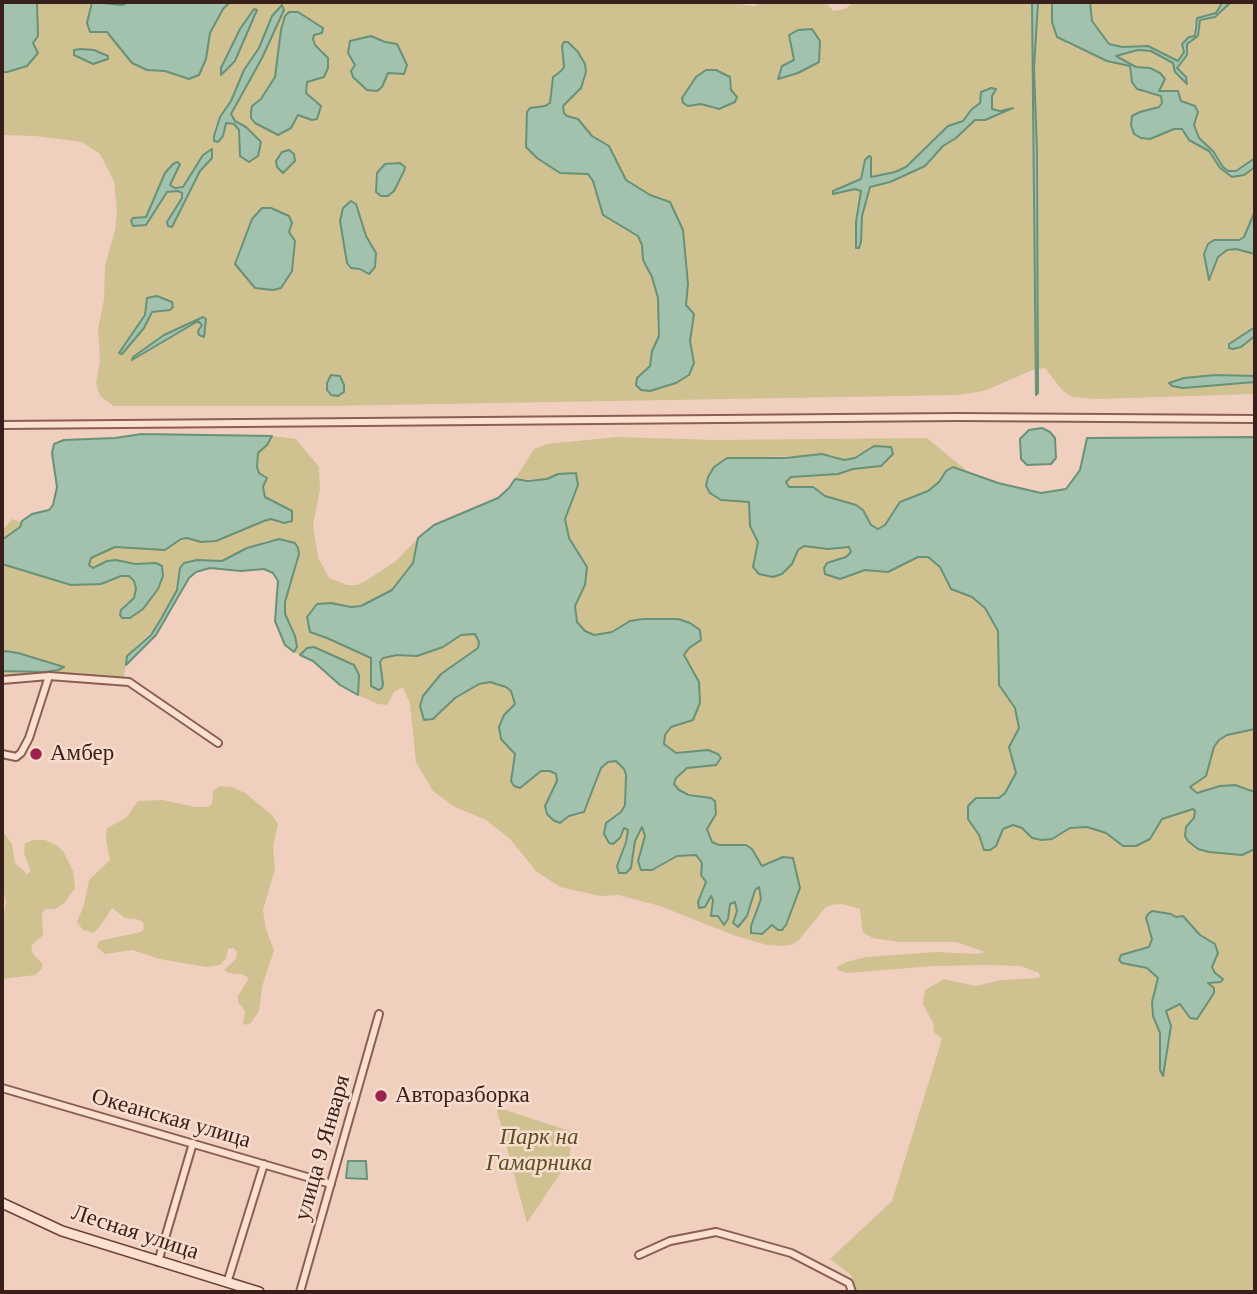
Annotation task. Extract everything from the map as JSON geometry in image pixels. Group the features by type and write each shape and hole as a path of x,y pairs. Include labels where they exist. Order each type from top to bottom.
{"street":[{"path":"2,425 957,417 1255,419"},
{"path":"2,754 16,757 21,752 29,738 49,676"},
{"path":"2,680 49,676 129,682 218,743"},
{"name":"улица 9 Января","path":"300,1292 379,1014"},
{"name":"Океанская улица","path":"2,1088 331,1184"},
{"path":"158,1262 193,1143"},
{"path":"227,1283 264,1164"},
{"name":"Лесная улица","path":"2,1203 62,1231 259,1292"},
{"path":"639,1255 670,1241 716,1232 791,1253 825,1268 849,1283 852,1292"}],"green space":[{"path":"37,2 94,2 90,4 87,23 97,31 110,34 132,63 147,70 165,71 185,79 199,75 206,59 210,33 230,2 738,2 755,6 759,2 826,2 833,11 845,9 850,2 1032,2 1035,369 984,391 958,395 324,406 114,406 100,396 96,383 100,361 98,329 104,300 105,266 117,211 114,181 100,154 82,142 2,135 2,72 22,68 38,53 33,43 38,36","holes":["284,10 262,58 231,114 234,121 246,127 240,156 239,129 220,117 231,101 244,70 259,48 272,16","289,12 298,12 317,24 321,33 314,35 313,39 315,45 323,50 324,77 307,82 305,93 310,96 307,119 298,115 278,135 251,118 252,106 261,99 275,77","371,36 395,43 396,75 388,73 382,87 377,91 355,79 352,70 355,67 352,40","788,37 819,53 820,61 798,73 785,63 794,60","562,46 581,88 563,106 566,116 578,119 592,136 609,146 626,180 650,195 664,198 688,284 686,305 694,314 690,341 694,363 689,375 637,378 650,366 652,350 659,336 658,298 652,277 643,260 638,236 603,215 593,181 588,174 565,174 530,108 550,103 553,77 564,67","696,77 732,83 731,90 737,99 723,109 713,109 701,104 690,106 682,98","987,88 996,92 992,95 991,105 994,110 1013,108 985,120 975,120 943,146 925,166 890,182 870,187 862,216 861,242 859,248 856,248 856,222 861,191 857,188 847,192 834,190 860,179 865,160 869,156 870,177 906,167 948,126 963,121 980,103 981,92","203,155 212,158 200,171 172,226 167,222 182,198 182,193 178,191 167,192 146,225 134,218 146,217 165,173 170,185 175,188 183,187","356,204 366,236 376,253 360,268 351,268","271,208 291,219 289,232 295,241 294,265 285,284 251,282 236,266 235,261 252,219","157,296 170,310 152,312 144,328 120,351 137,330","203,317 206,319 206,332 198,321 132,359 164,335"]},
{"path":"1038,2 1052,2 1051,8 1067,44 1107,61 1130,66 1132,82 1142,92 1161,96 1162,103 1159,107 1140,112 1150,139 1175,129 1183,129 1189,140 1209,151 1220,168 1232,176 1244,175 1255,167 1255,211 1244,237 1239,240 1214,240 1211,278 1218,257 1227,250 1236,249 1255,254 1255,327 1248,331 1241,347 1255,336 1255,376 1215,375 1184,378 1255,382 1255,394 1096,399 1072,397 1062,390 1045,368 1038,369 1034,69"},
{"path":"1090,2 1224,2 1216,13 1200,16 1194,25 1195,36 1189,38 1178,61 1148,46 1122,47 1109,44 1092,21"},
{"path":"1231,2 1255,2 1255,158 1236,171 1228,171 1223,167 1213,151 1199,138 1194,125 1198,112 1168,92 1159,92 1164,82 1150,68 1136,67 1116,56 1138,50 1151,51 1173,63 1175,72 1186,84 1186,77 1177,69 1187,55 1187,44 1199,33 1200,20 1216,17"},
{"path":"272,436 296,439 319,467 320,489 313,525 318,557 329,578 347,585 357,585 396,561 418,538 413,563 392,591 362,606 344,606 308,623 310,632 371,658 371,686 379,690 383,684 380,662 383,658 397,655 417,656 443,647 461,635 475,634 479,642 478,648 420,706 424,720 438,716 455,698 479,684 490,682 506,687 511,691 515,704 501,720 499,736 515,752 511,770 517,788 541,771 553,772 557,781 548,798 563,822 569,816 581,815 601,768 608,762 616,761 624,769 627,793 624,809 610,819 609,843 618,841 625,828 628,832 617,865 618,872 626,873 631,868 635,841 642,827 645,836 639,867 645,871 652,870 677,856 696,855 702,863 706,882 698,902 707,904 712,896 711,916 718,916 723,925 728,919 730,904 735,902 735,927 749,913 755,890 759,887 761,899 751,931 756,935 765,933 772,925 786,925 799,881 792,857 783,857 762,866 754,853 737,844 719,845 712,842 707,829 714,818 713,800 679,790 674,780 687,768 721,760 721,756 708,750 676,753 664,744 665,735 671,727 693,720 700,703 699,682 684,655 701,640 669,619 643,619 606,634 592,634 581,628 576,618 575,606 587,576 569,538 565,519 578,485 578,476 558,474 547,479 515,479 534,449 547,444 617,437 715,440 927,438 967,471 953,467 946,471 940,482 928,491 900,502 885,525 879,529 871,525 866,513 844,501 825,496 813,487 789,487 786,482 791,477 843,473 853,469 881,466 882,446 872,447 855,458 844,460 832,455 727,458 714,467 707,477 706,488 710,493 729,501 749,502 750,526 758,542 753,567 759,574 773,577 782,574 792,564 798,550 804,546 828,549 849,547 849,555 827,563 824,568 846,578 865,570 888,572 919,557 928,557 940,567 947,584 955,592 972,597 985,608 998,631 998,679 1017,712 1019,728 1011,741 1009,751 1017,769 1005,793 999,798 985,797 967,808 968,819 979,835 982,848 1004,827 1013,825 1022,828 1032,838 1070,828 1087,827 1106,833 1123,846 1152,835 1162,819 1193,809 1194,818 1186,827 1209,852 1242,855 1255,849 1255,1292 857,1292 851,1275 830,1259 892,1201 942,1039 933,1031 934,1025 923,1004 925,990 944,979 976,986 1001,980 1036,978 1040,977 1039,973 1021,966 985,965 848,973 838,970 837,967 866,957 985,952 956,942 900,942 873,938 862,929 860,909 842,904 825,908 798,941 791,945 767,945 733,935 660,906 619,895 600,896 560,887 536,871 510,839 486,820 453,806 433,791 416,762 410,704 403,687 394,692 387,705 378,704 358,695 354,665 314,647 300,655 294,652 296,649 293,629 285,614 285,602 299,554 297,544 269,540 222,561 183,563 177,590 155,629 136,646 126,661 124,677 50,673 2,676 2,671 45,672 64,667 18,653 2,653 2,564 71,585 101,584 121,576 129,576 136,589 134,598 121,617 132,618 143,609 158,589 152,563 135,564 108,560 93,568 89,565 90,559 115,547 165,550 181,539 216,541 269,519 284,523 284,506 270,501 264,495 266,476 259,473 258,453","holes":["1158,911 1180,917 1205,939 1215,944 1217,959 1212,967 1219,983 1208,983 1213,987 1190,1018 1179,1004 1166,1011 1171,1025 1162,1075 1160,1033 1153,1016 1152,1002 1158,978 1147,968 1122,963 1119,959 1126,953 1149,947 1152,939 1146,924"]},
{"path":"12,519 21,522 21,525 2,540 2,531"},
{"path":"1255,729 1255,792 1246,787 1220,786 1204,792 1191,790 1190,787 1202,780 1207,773 1214,747 1219,740 1227,735"},
{"path":"219,786 232,787 245,793 272,815 278,824 273,847 275,869 263,910 266,929 274,950 262,987 259,1011 251,1023 245,1025 245,1011 238,1002 238,996 249,978 224,970 236,959 237,952 234,948 228,949 226,958 220,965 207,967 160,959 132,950 105,954 97,947 99,941 141,932 144,929 143,922 125,918 112,908 94,933 83,930 77,922 89,880 110,860 107,828 126,818 138,801 163,800 207,807 212,804 213,791"},
{"path":"2,830 12,844 15,863 27,874 31,871 24,854 25,843 45,840 56,845 63,851 73,871 75,888 56,909 45,909 42,913 43,935 31,946 33,954 42,963 42,969 35,975 2,979 2,928 6,901 2,888"},
{"name":"Парк на Гамарника","path":"496,1107 573,1132 569,1160 527,1223"}],"shaded area":[{"path":"2,2 37,2 38,36 33,43 38,53 27,66 7,72 2,72"},
{"path":"92,2 122,5 129,2 230,2 210,33 206,59 199,75 189,79 165,71 147,70 132,63 107,32 90,32 87,23"},
{"path":"1032,2 1038,2 1034,69 1037,151 1036,395"},
{"path":"1052,2 1090,2 1092,21 1109,44 1122,47 1148,46 1178,61 1184,52 1182,44 1189,37 1195,36 1197,18 1216,13 1222,3 1231,2 1215,17 1200,20 1198,36 1187,44 1187,55 1177,68 1186,77 1187,84 1175,72 1173,63 1151,51 1138,50 1116,56 1136,67 1150,68 1160,73 1165,79 1159,91 1178,91 1181,101 1195,106 1198,112 1194,125 1199,138 1228,171 1236,171 1255,158 1255,167 1244,175 1232,177 1220,168 1209,151 1189,140 1182,129 1174,129 1150,139 1134,134 1132,116 1159,107 1162,103 1161,96 1137,89 1132,82 1130,66 1107,61 1057,37 1052,22"},
{"path":"282,5 284,10 262,58 231,114 235,121 246,127 261,142 258,156 249,162 240,156 239,130 234,124 226,123 223,136 218,142 214,141 214,136 220,117 231,101 244,70 259,48 272,16"},
{"path":"254,9 257,10 235,61 221,75 221,68 240,29"},
{"path":"289,12 298,12 323,28 322,33 314,35 313,39 315,45 328,58 328,68 324,77 307,82 306,93 321,106 317,119 298,115 291,128 278,135 255,123 251,112 252,106 261,99 275,77 281,30"},
{"path":"812,29 820,41 819,62 798,73 778,79 782,66 794,60 789,35 798,30"},
{"path":"371,36 397,44 407,65 404,74 388,73 382,87 377,91 367,90 353,77 351,71 355,65 348,53 350,41"},
{"path":"564,42 568,42 578,52 586,72 581,88 563,106 564,113 578,119 592,136 609,146 626,180 650,195 670,202 683,230 688,284 686,305 694,314 690,341 694,363 689,375 676,383 650,391 641,390 636,385 637,378 650,366 652,351 659,336 658,298 652,277 643,260 638,236 603,215 593,181 588,174 560,173 526,147 527,112 530,108 550,103 553,77 564,67"},
{"path":"74,50 94,50 108,56 108,59 93,64 74,55"},
{"path":"706,70 716,70 730,77 731,90 737,97 735,102 719,109 701,104 688,106 683,103 682,98 696,77"},
{"path":"996,89 992,96 992,109 1000,111 1013,108 985,120 975,120 943,146 925,166 890,182 870,187 862,216 861,242 859,248 856,248 856,222 861,191 855,189 833,194 833,191 861,179 865,160 869,156 871,177 906,167 948,126 963,121 980,103 981,92"},
{"path":"212,149 212,158 200,171 172,227 168,226 167,222 182,198 182,193 178,191 167,192 146,225 133,226 133,218 146,217 165,173 173,164 180,164 170,185 175,188 183,187 203,155"},
{"path":"289,150 294,154 295,161 283,173 277,167 276,161 282,152"},
{"path":"400,163 405,167 394,191 388,196 381,196 376,192 377,173 385,164"},
{"path":"351,201 356,204 366,236 376,253 375,267 369,274 351,268 347,263 340,221 343,208"},
{"path":"262,208 271,208 289,216 292,223 289,232 295,241 292,271 281,288 273,290 255,288 235,264 252,219"},
{"path":"1255,211 1255,254 1236,249 1227,250 1218,257 1209,280 1204,254 1208,244 1214,240 1239,240 1244,237"},
{"path":"157,296 172,302 173,307 170,310 152,312 144,328 122,354 119,353 145,315 147,298"},
{"path":"203,317 206,319 204,337 199,335 198,331 202,325 198,321 132,360 164,335"},
{"path":"1255,327 1255,336 1241,347 1229,348 1229,344"},
{"path":"331,375 340,376 344,385 344,392 338,396 331,395 327,390"},
{"path":"1215,375 1255,376 1255,382 1183,388 1169,383 1184,378"},
{"path":"1042,428 1055,438 1056,458 1051,464 1027,465 1021,459 1020,439 1029,430"},
{"path":"142,434 272,436 258,453 257,467 259,473 267,478 263,487 265,497 292,511 292,521 284,523 271,519 216,541 181,539 165,550 115,547 91,558 89,565 93,568 116,560 135,564 156,563 162,566 163,576 158,589 143,609 130,618 122,618 120,615 121,610 134,598 136,589 129,576 121,576 101,584 71,585 2,564 2,540 32,514 49,510 53,505 57,487 52,453 54,444 64,440"},
{"path":"1255,437 1255,729 1227,735 1219,740 1214,747 1206,776 1190,787 1197,793 1220,786 1235,785 1255,792 1255,849 1242,855 1209,852 1198,849 1188,841 1185,836 1186,827 1194,818 1193,809 1162,819 1150,839 1136,846 1123,846 1106,833 1087,827 1070,828 1052,839 1042,840 1032,838 1022,828 1013,825 1003,829 996,846 984,850 979,835 968,819 968,806 976,798 999,798 1005,793 1016,773 1009,747 1019,728 1015,708 999,685 998,631 985,608 972,597 951,589 940,567 928,557 918,557 888,572 865,570 840,579 825,574 824,568 827,563 846,557 851,552 849,547 828,549 804,546 798,550 792,564 782,574 773,577 759,574 753,567 758,542 750,526 749,502 721,500 710,493 706,486 714,467 727,458 785,458 822,454 844,460 855,458 874,446 891,447 893,454 881,466 853,469 838,474 791,477 786,482 789,487 813,487 825,496 856,505 863,510 871,525 878,529 885,525 900,502 928,491 953,467 998,483 1041,493 1066,489 1080,470 1087,438"},
{"path":"576,473 578,485 565,519 569,538 587,567 585,585 575,606 577,622 585,631 594,635 612,632 630,621 643,619 678,619 700,630 701,640 684,655 699,682 700,703 693,720 671,727 665,735 664,744 676,753 708,750 721,758 716,765 687,768 676,778 674,784 689,795 715,801 716,814 707,829 712,842 719,845 746,845 752,849 762,866 783,857 793,858 800,888 782,930 772,925 762,934 751,933 761,899 759,887 755,890 747,916 738,927 733,923 737,911 735,902 730,904 728,919 724,925 718,916 711,916 711,896 705,907 699,908 698,902 706,882 701,875 702,863 696,855 677,856 652,870 641,870 638,861 645,836 642,827 635,841 631,868 626,873 619,873 617,866 628,830 624,828 620,838 613,844 609,843 604,834 606,823 621,812 625,805 626,775 616,761 608,762 601,768 584,812 569,816 560,823 547,814 545,806 557,781 556,774 541,771 520,788 514,786 511,781 515,754 501,739 499,727 504,715 515,704 511,691 506,687 490,682 479,684 455,698 433,719 424,720 420,706 423,696 441,674 478,648 479,642 475,634 461,635 443,647 417,656 397,655 383,658 380,662 383,684 379,690 371,686 371,658 310,632 307,617 317,604 361,606 392,590 413,563 418,538 434,525 498,498 515,479 528,481"},
{"path":"279,539 295,543 299,554 285,602 285,614 297,647 294,652 285,645 275,621 278,581 273,573 264,569 241,571 210,568 196,572 189,578 156,635 126,665 127,656 151,635 161,619 177,590 180,568 184,563 197,560 222,561 247,548"},
{"path":"314,647 354,665 359,675 358,695 340,685 313,661 300,655 307,648"},
{"path":"5,651 64,667 45,672 2,671 2,653"},
{"path":"1152,911 1176,917 1183,916 1200,935 1215,944 1218,953 1212,967 1223,979 1221,982 1208,983 1214,988 1214,993 1197,1019 1190,1018 1180,1004 1166,1011 1171,1026 1163,1076 1160,1070 1160,1033 1153,1016 1152,1002 1158,978 1147,968 1119,960 1121,955 1149,947 1152,939 1146,918"},
{"path":"348,1161 366,1161 367,1179 346,1178"}],"place":[{"name":"Амбер","path":"36,754"},
{"name":"Авторазборка","path":"381,1096"}]}
